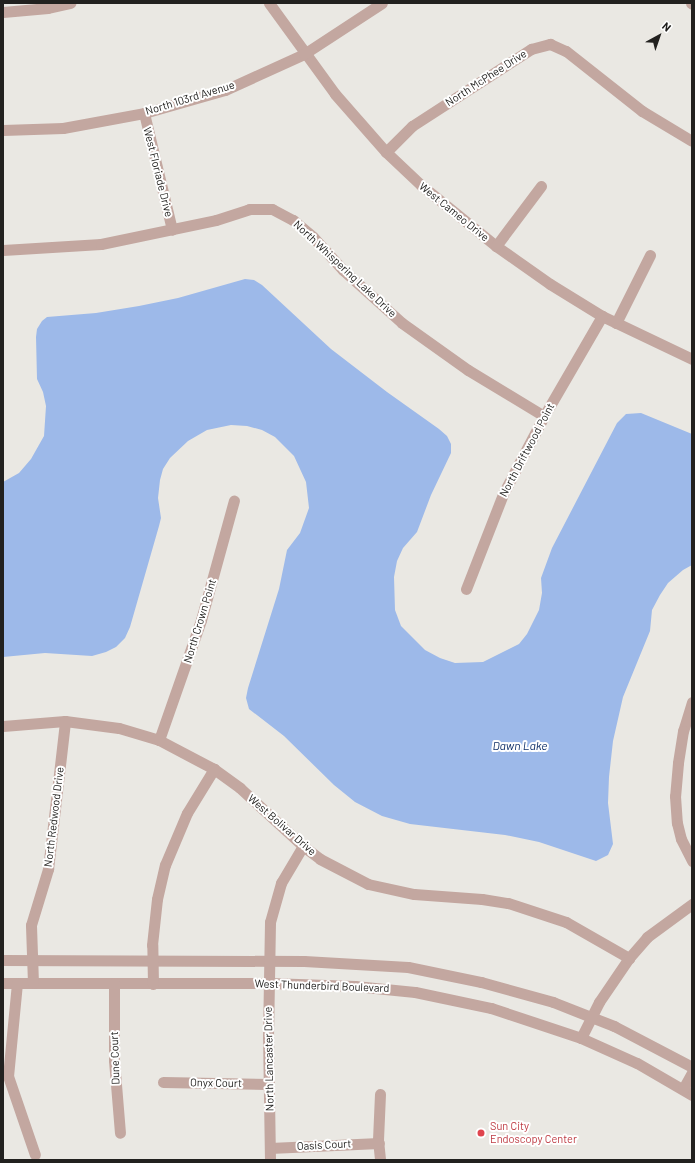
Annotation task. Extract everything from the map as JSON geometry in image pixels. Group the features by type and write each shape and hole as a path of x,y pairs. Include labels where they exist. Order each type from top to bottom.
{"street":[{"path":"3,12 48,8 70,3"},
{"name":"West Cameo Drive","path":"269,3 304,54 335,94 386,152 421,185 496,246 550,284 602,316 692,359"},
{"name":"North 103rd Avenue","path":"3,130 63,128 144,113 225,90 304,54 382,3"},
{"name":"North McPhee Drive","path":"386,152 412,126 531,49 550,44 566,51 642,111 692,141"},
{"name":"West Floriade Drive","path":"144,113 172,230"},
{"path":"496,246 541,186"},
{"name":"North Whispering Lake Drive","path":"3,250 101,244 216,220 249,209 272,209 292,220 313,238 343,270 402,323 468,370 544,416"},
{"path":"616,323 650,255"},
{"name":"North Driftwood Point","path":"466,589 503,494 544,416 602,316"},
{"name":"North Crown Point","path":"159,740 201,620 234,500"},
{"path":"692,702 682,737 675,796 680,834 692,861"},
{"name":"West Bolivar Drive","path":"3,726 65,721 119,728 159,740 214,769 240,788 303,846 320,859 368,884 414,894 482,899 508,903 547,914 582,930 629,958"},
{"name":"North Redwood Drive","path":"33,983 31,925 48,869 65,721"},
{"path":"153,984 152,945 157,899 165,865 187,813 214,769"},
{"name":"North Lancaster Drive","path":"270,1160 270,922 274,901 281,884 290,865 303,846"},
{"path":"581,1038 591,1016 612,981 629,958 647,938 692,904"},
{"name":"West Thunderbird Boulevard","path":"3,960 332,962 408,967 481,982 553,1002 591,1016 637,1037 692,1067"},
{"name":"West Thunderbird Boulevard","path":"3,982 355,986 416,992 491,1008 581,1038 637,1063 687,1092"},
{"path":"17,983 8,1076 35,1155"},
{"name":"Dune Court","path":"114,983 114,1060 120,1133"},
{"path":"687,1092 692,1073"},
{"name":"Onyx Court","path":"163,1082 269,1084"},
{"path":"380,1094 380,1160"},
{"name":"Oasis Court","path":"270,1148 379,1143"}],"water":[{"name":"Dawn Lake","path":"245,279 254,280 262,285 331,349 447,436 451,444 451,453 431,495 417,532 403,548 397,561 394,577 395,610 401,626 425,650 440,658 455,663 483,662 519,644 527,634 539,610 542,593 541,578 552,548 617,423 626,414 641,413 692,434 692,565 683,570 668,583 652,610 650,631 623,697 613,741 609,777 608,803 613,844 608,855 596,861 539,842 505,835 410,824 382,816 355,802 334,785 284,736 249,709 246,698 248,688 279,589 287,550 300,533 309,508 306,482 294,456 275,437 262,430 247,426 231,425 207,430 188,441 170,458 163,469 160,480 158,498 161,518 159,526 130,627 125,638 116,647 92,656 45,653 3,657 3,482 19,473 31,459 44,436 46,406 43,392 37,379 36,337 37,329 42,321 47,317 96,313 178,298"}],"place":[{"name":"Sun City Endoscopy Center","path":"481,1133"}]}
